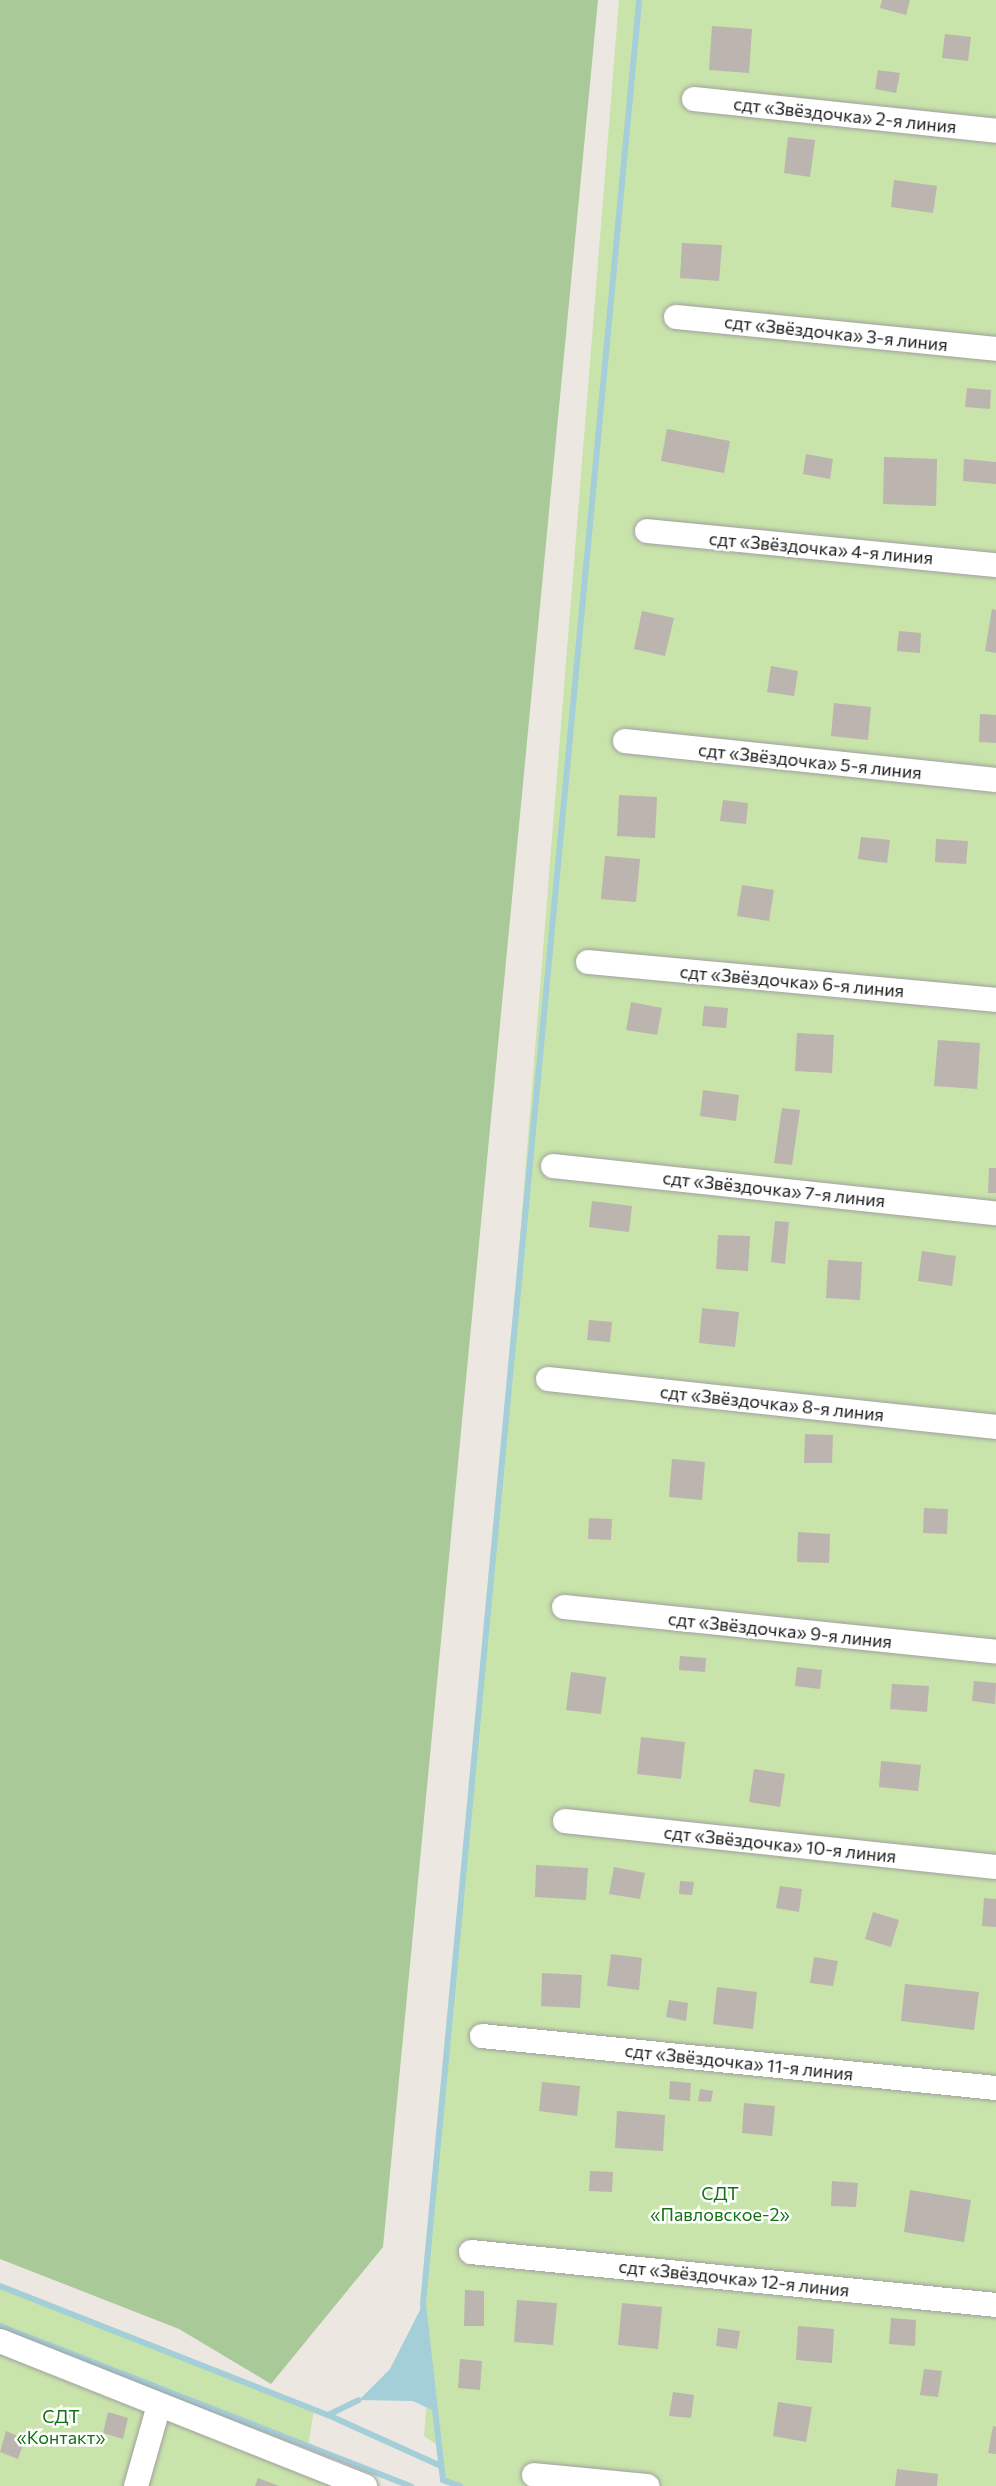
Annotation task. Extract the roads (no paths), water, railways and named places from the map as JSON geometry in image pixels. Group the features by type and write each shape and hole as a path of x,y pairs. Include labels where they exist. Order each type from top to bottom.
{"street":[{"name":"сдт «Звёздочка» 2-я линия","path":"694,99 996,131"},
{"name":"сдт «Звёздочка» 3-я линия","path":"676,317 996,349"},
{"name":"сдт «Звёздочка» 4-я линия","path":"647,531 996,565"},
{"name":"сдт «Звёздочка» 5-я линия","path":"625,741 996,780"},
{"name":"сдт «Звёздочка» 6-я линия","path":"588,962 996,1000"},
{"name":"сдт «Звёздочка» 7-я линия","path":"553,1166 996,1213"},
{"name":"сдт «Звёздочка» 8-я линия","path":"548,1378 996,1427"},
{"name":"сдт «Звёздочка» 9-я линия","path":"564,1607 996,1652"},
{"name":"сдт «Звёздочка» 10-я линия","path":"565,1821 996,1867"},
{"name":"сдт «Звёздочка» 11-я линия","path":"482,2036 996,2088"},
{"name":"сдт «Звёздочка» 12-я линия","path":"471,2252 996,2305"},
{"path":"0,2342 352,2484"},
{"path":"136,2486 159,2404"},
{"path":"534,2474 646,2486"}],"water":[{"path":"423,2304 436,2412 413,2401 359,2400 390,2369"}],"waterway":[{"path":"460,2486 443,2480 423,2304 639,0"},
{"path":"0,2286 328,2415 441,2466"},
{"path":"0,2326 411,2486"},
{"path":"328,2415 359,2400"}],"park label":[{"name":"СДТ «Павловское-2»","path":"720,2204"},
{"name":"СДТ «Контакт»","path":"61,2427"}]}
